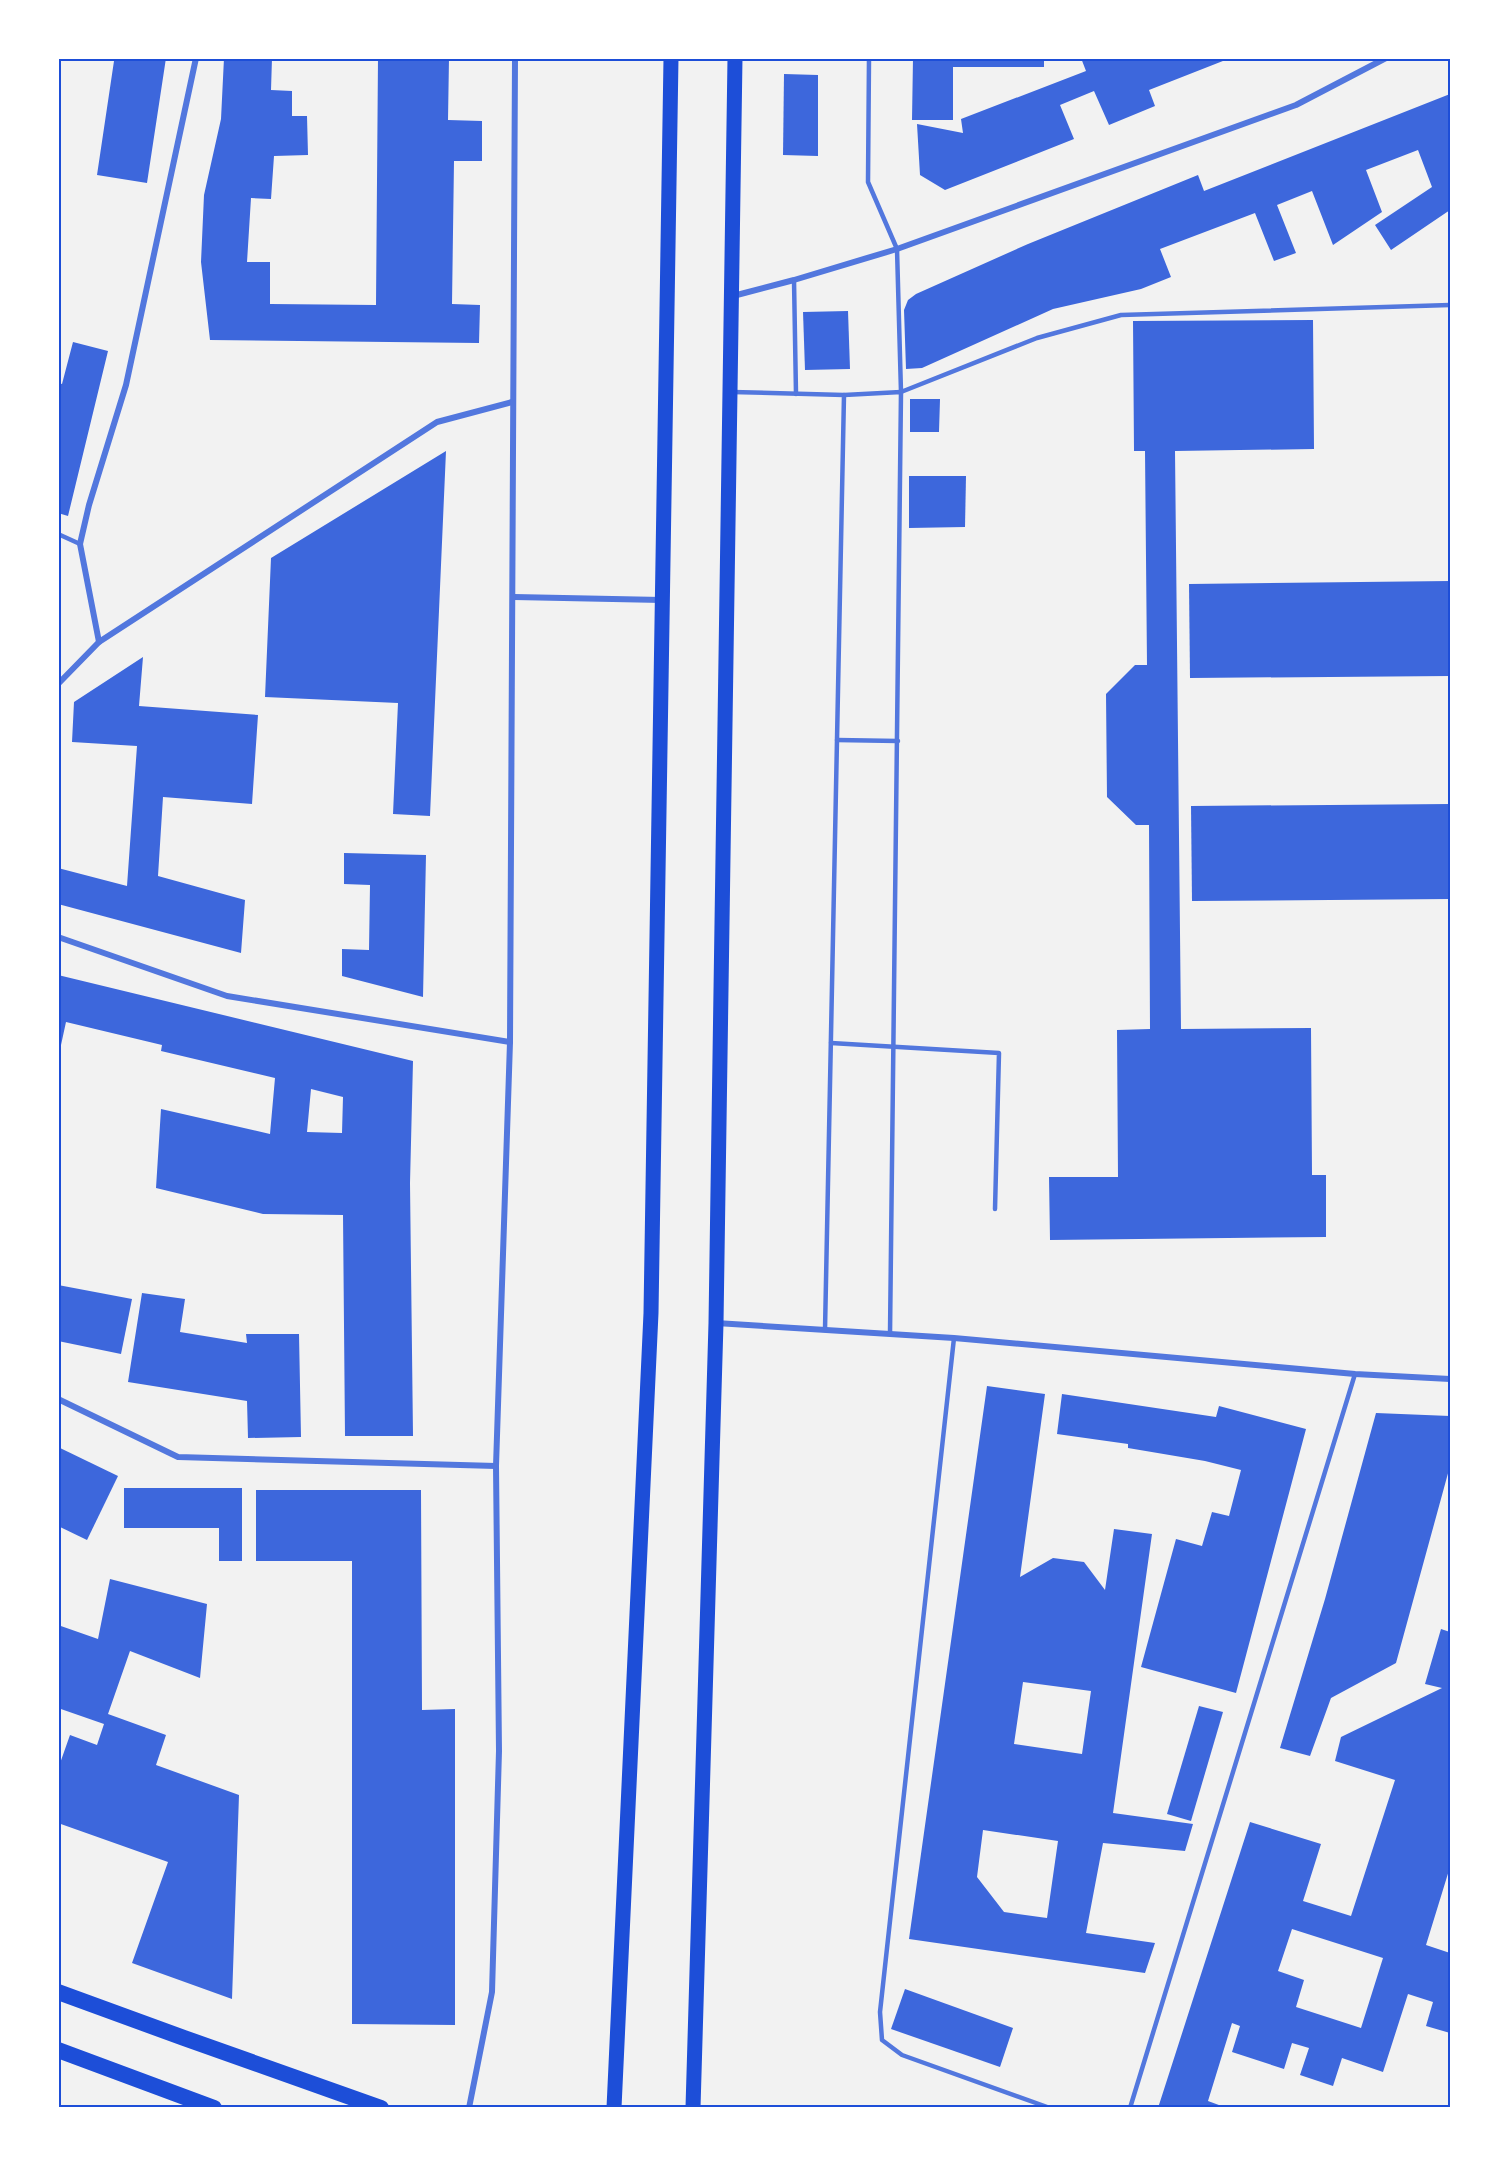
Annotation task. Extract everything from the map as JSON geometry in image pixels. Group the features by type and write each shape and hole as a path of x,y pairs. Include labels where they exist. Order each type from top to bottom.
{"highway":[{"path":"58,1992 381,2108"},
{"path":"58,2050 194,2104 214,2108"}],"main road":[{"path":"614,2108 651,1313 671,58"},
{"path":"693,2108 716,1323 735,58"}],"street":[{"path":"99,642 80,544 89,505 126,386 196,58"},
{"path":"469,2108 492,1992 498,1750 496,1466 510,1042 515,58"},
{"path":"730,296 794,280 897,249 1296,105 1386,58"},
{"path":"58,684 99,642 437,422 512,402"},
{"path":"514,597 662,600"},
{"path":"58,937 227,996 510,1042"},
{"path":"716,1323 954,1338 1355,1374 1450,1379"},
{"path":"58,1399 178,1456 496,1466"}],"lane":[{"path":"869,58 868,182 897,249 901,392 890,1334"},
{"path":"794,280 796,394"},
{"path":"729,392 844,395 901,392 1037,338 1121,315 1450,305"},
{"path":"825,1330 844,395"},
{"path":"58,534 80,544"},
{"path":"837,740 898,741"},
{"path":"831,1043 999,1053 995,1209"},
{"path":"954,1338 880,2012 882,2040 902,2055 1050,2108"},
{"path":"1130,2108 1355,1374"}],"building":[{"path":"107,58 166,58 147,183 97,175 114,61"},
{"path":"224,58 272,58 271,90 292,91 292,116 307,116 308,155 274,156 271,199 251,198 247,262 270,262 270,304 376,305 378,58 449,58 448,120 482,121 482,161 454,161 452,304 480,305 479,343 210,340 201,262 204,195 221,119"},
{"path":"913,58 1044,58 1044,67 953,67 953,120 912,120"},
{"path":"1081,58 1228,59 1149,90 1155,106 1109,125 1094,91 1060,105 1074,139 945,190 920,175 917,124 963,133 961,119 1086,71"},
{"path":"784,74 818,75 818,156 783,155"},
{"path":"1450,94 1450,210 1391,250 1375,225 1432,187 1418,150 1366,170 1382,212 1333,245 1312,191 1277,205 1296,253 1274,261 1255,213 1160,249 1171,277 1141,289 1053,309 922,368 906,369 904,310 908,300 916,294 1028,244 1198,175 1204,191"},
{"path":"848,311 850,369 805,370 803,312"},
{"path":"1313,320 1314,449 1175,451 1181,1029 1311,1028 1312,1175 1326,1175 1326,1237 1050,1240 1049,1177 1118,1177 1117,1030 1150,1029 1149,825 1136,825 1107,797 1106,694 1135,665 1147,665 1145,451 1134,451 1133,321"},
{"path":"73,342 108,351 68,516 58,513 58,383 62,384"},
{"path":"910,399 940,399 939,432 910,432"},
{"path":"446,451 430,816 393,814 398,703 265,697 271,558"},
{"path":"909,476 966,476 965,527 909,528"},
{"path":"1450,581 1450,676 1190,678 1189,584"},
{"path":"143,657 139,706 258,715 252,804 163,797 158,876 245,900 241,953 58,904 58,868 127,886 137,746 72,742 74,702"},
{"path":"1450,804 1450,899 1192,901 1191,806"},
{"path":"344,853 426,855 423,997 342,976 342,949 369,950 370,885 344,884"},
{"path":"58,975 413,1061 410,1183 413,1436 345,1436 343,1215 263,1214 156,1188 161,1109 270,1134 275,1078 161,1051 162,1045 66,1022 61,1045 58,1045","holes":["311,1089 343,1097 342,1133 307,1132"]},
{"path":"58,1285 132,1299 121,1354 58,1341"},
{"path":"142,1293 185,1299 180,1332 247,1343 246,1334 299,1334 301,1437 248,1438 247,1401 128,1382"},
{"path":"987,1386 1045,1394 1020,1577 1053,1558 1084,1562 1105,1590 1114,1529 1152,1534 1113,1813 1193,1824 1185,1851 1103,1843 1086,1933 1155,1943 1145,1973 909,1939","holes":["1023,1682 1091,1691 1082,1754 1014,1744","983,1830 1058,1841 1047,1918 1004,1912 977,1877"]},
{"path":"1062,1394 1216,1417 1219,1406 1306,1429 1236,1693 1141,1667 1176,1539 1202,1546 1212,1512 1229,1516 1241,1470 1205,1461 1128,1448 1128,1444 1057,1434"},
{"path":"1376,1413 1450,1416 1450,1466 1396,1663 1331,1698 1310,1756 1280,1748 1325,1599"},
{"path":"58,1447 118,1476 87,1540 58,1526"},
{"path":"124,1488 242,1488 242,1561 219,1561 219,1528 124,1528"},
{"path":"256,1490 421,1490 422,1710 455,1709 455,2025 352,2024 352,1561 256,1561"},
{"path":"110,1579 207,1604 200,1678 130,1651 108,1714 166,1735 156,1765 239,1795 232,1999 132,1963 168,1862 58,1823 58,1769 70,1735 97,1745 104,1724 58,1708 58,1625 98,1639"},
{"path":"1441,1629 1450,1632 1450,1867 1426,1945 1450,1953 1450,2033 1426,2026 1433,2002 1408,1994 1383,2072 1342,2058 1333,2086 1300,2075 1309,2048 1292,2043 1284,2069 1232,2052 1240,2026 1232,2023 1208,2101 1227,2108 1158,2108 1250,1822 1321,1844 1303,1901 1351,1916 1395,1780 1335,1761 1341,1737 1442,1688 1425,1684","holes":["1292,1929 1383,1958 1361,2028 1296,2007 1304,1980 1278,1971"]},
{"path":"1199,1706 1223,1712 1191,1821 1167,1814"},
{"path":"905,1989 1013,2028 1000,2067 891,2029"}]}
